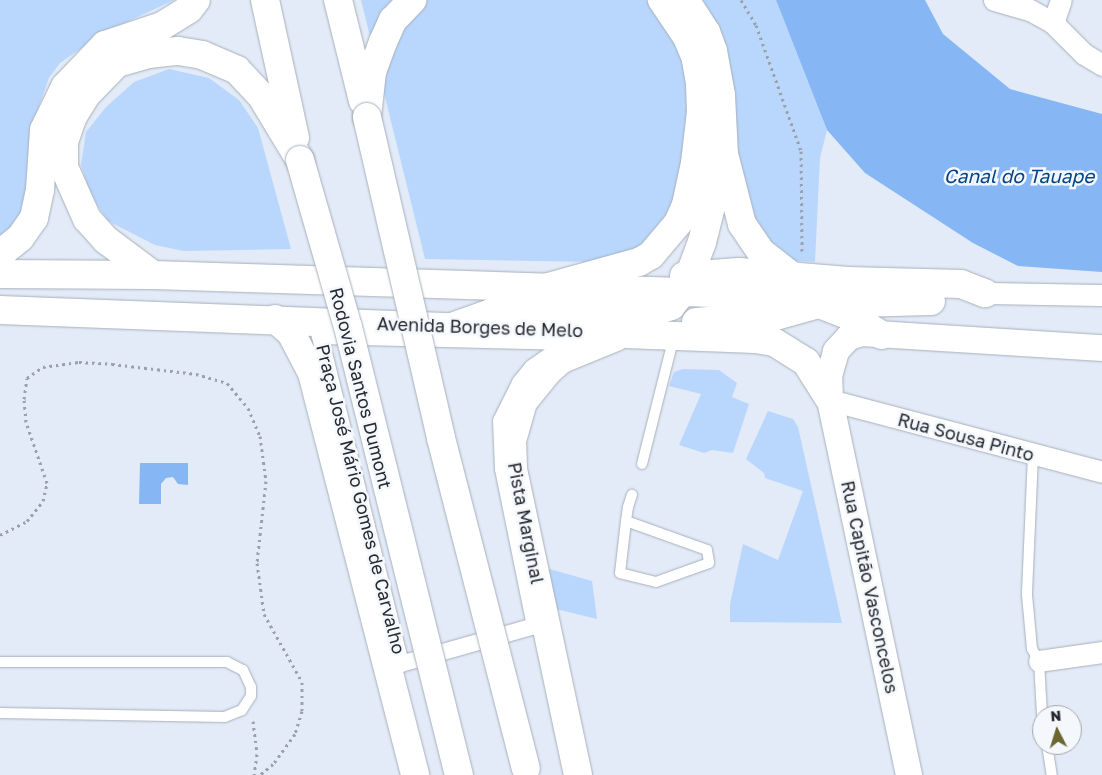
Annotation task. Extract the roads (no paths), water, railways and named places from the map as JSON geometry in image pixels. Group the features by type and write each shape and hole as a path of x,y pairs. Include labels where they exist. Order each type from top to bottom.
{"main road":[{"path":"153,275 106,240 86,219 64,167 64,142 73,116 86,95 117,64 146,43 162,26 188,9 196,0"},
{"name":"Rodovia Santos Dumont","path":"265,0 300,160 348,327 459,775"},
{"path":"338,0 441,438 527,771"},
{"path":"366,118 372,72 382,42 393,20 412,0"},
{"path":"545,288 639,262 651,255 674,228 686,205 695,163 700,82 695,56 687,37 662,0"},
{"path":"685,0 706,32 713,51 721,95 724,155 742,224 761,252 797,266"},
{"path":"0,254 20,238 34,218 40,190 44,130 64,87 105,45 146,43 202,55 237,70 262,96 300,160"},
{"path":"452,327 491,313 656,311 671,306 688,283 724,155"},
{"path":"688,283 739,272 797,266 961,284 985,293"},
{"path":"0,274 153,275 545,288 688,283 775,295 819,304 851,316 881,335"},
{"path":"675,334 686,326 704,320 779,315 819,304 961,301 985,293"},
{"name":"Avenida Borges de Melo","path":"0,310 631,332 774,342 806,362 830,400"},
{"path":"275,319 290,333 312,373 415,775"},
{"name":"Pista Marginal","path":"578,775 513,468 512,441 523,402 548,371 583,349 631,332"}],"street":[{"path":"994,0 1030,10 1053,23 1084,54 1102,66"},
{"path":"1053,23 1061,0"},
{"path":"985,293 1102,295"},
{"path":"830,400 831,363 843,342 862,333 1102,348"},
{"name":"Praça José Mário Gomes de Carvalho","path":"320,336 569,342 532,368 520,383 501,421 503,469 535,626 401,664 320,336"},
{"name":"Rua Sousa Pinto","path":"830,400 1102,472"},
{"name":"Rua Capitão Vasconcelos","path":"830,400 909,775"},
{"path":"1039,661 1102,652"}],"lane":[{"path":"642,464 675,334"},
{"path":"1033,455 1027,595 1032,649 1039,661 1041,705"},
{"path":"626,521 707,550 709,562 656,582 620,573 626,521 632,495"},
{"path":"0,662 227,662 244,670 251,687 251,696 242,710 225,717 0,713"},
{"path":"1049,755 1052,775"}],"water":[{"name":"Canal do Tauape","path":"776,0 925,0 943,34 1010,89 1102,114 1102,272 1018,266 973,243 865,173 827,130"},
{"path":"140,463 188,463 188,485 178,484 173,477 166,478 161,484 161,504 139,504"}]}
